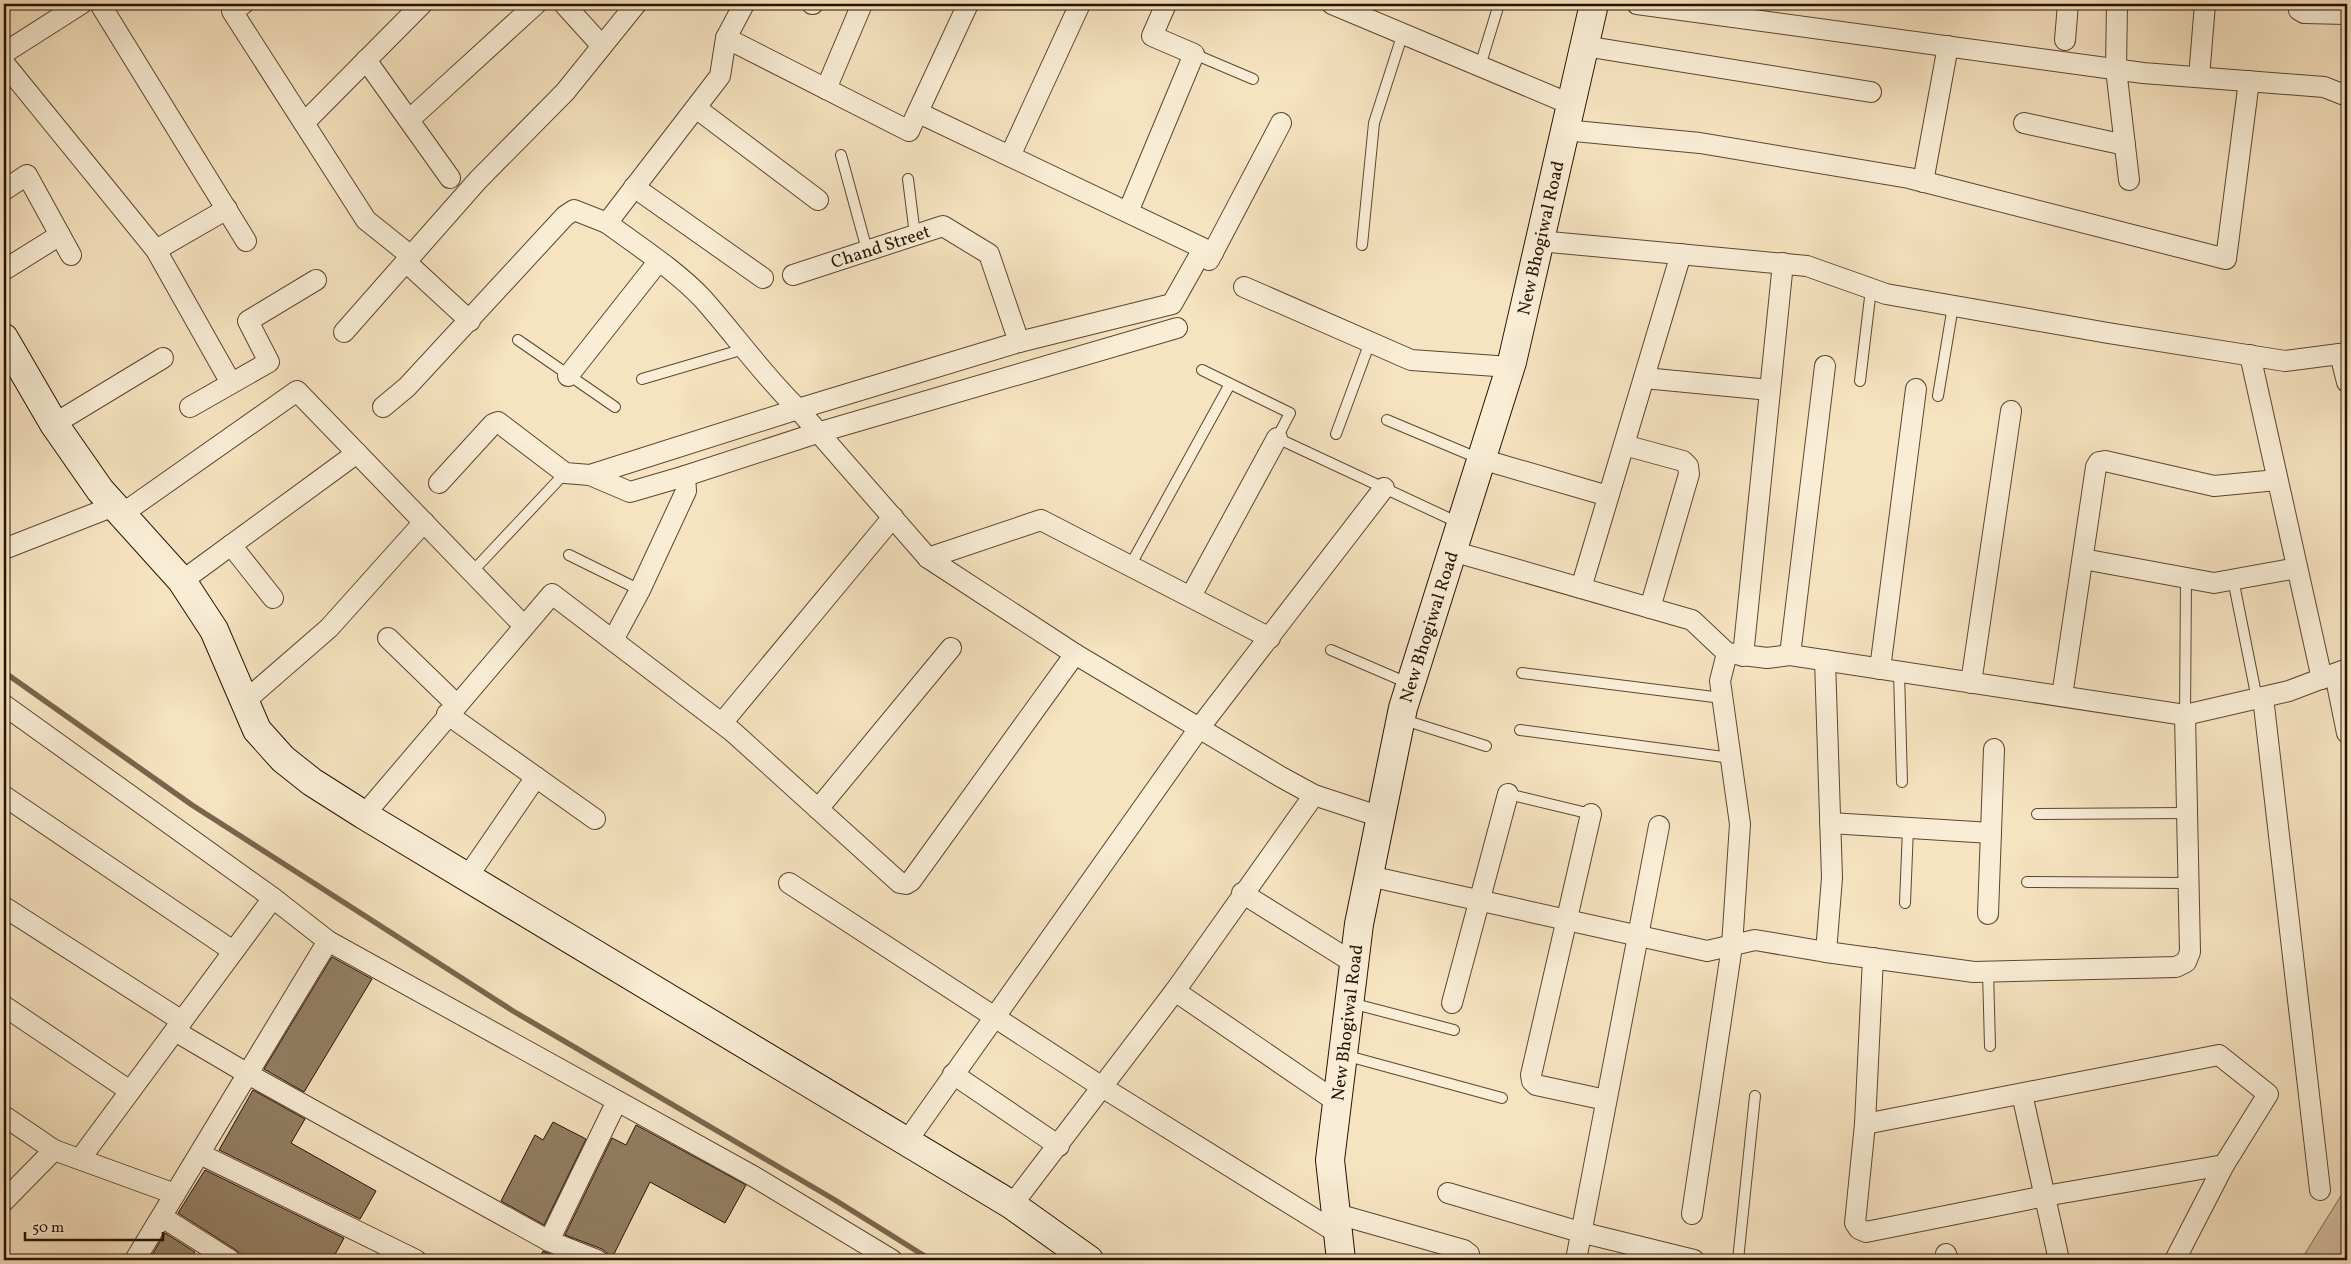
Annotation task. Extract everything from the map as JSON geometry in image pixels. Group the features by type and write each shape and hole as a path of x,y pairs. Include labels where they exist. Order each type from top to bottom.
{"street":[{"path":"4,53 81,4"},
{"path":"101,4 246,241"},
{"path":"243,4 232,11 366,220 470,321"},
{"path":"304,123 422,4"},
{"path":"409,120 536,4"},
{"path":"564,4 602,46"},
{"path":"344,332 478,180 565,92 636,4"},
{"path":"607,223 720,76 726,38 744,4"},
{"path":"826,89 862,4"},
{"path":"726,38 905,130 912,128 968,4"},
{"path":"1010,156 1080,4"},
{"path":"1128,212 1194,54 1152,36 1166,4"},
{"path":"1332,4 1570,104"},
{"name":"New Bhogiwal Road","path":"1339,1236 1330,1160 1359,924 1401,719 1510,367 1594,4"},
{"path":"1637,4 2116,69 2324,87 2347,96"},
{"path":"2065,40 2068,4"},
{"path":"2117,4 2116,69 2129,180"},
{"path":"2199,77 2204,4"},
{"path":"2298,4 2299,10 2304,13 2347,14"},
{"path":"1584,46 1871,92"},
{"path":"1923,182 1948,46"},
{"path":"366,60 450,178"},
{"path":"4,63 156,250 231,383"},
{"path":"1564,130 1700,143 1923,182 2226,259 2249,81"},
{"path":"696,108 818,200"},
{"path":"919,113 1128,212 1208,254"},
{"path":"590,475 1019,342 1172,304 1208,254 1281,123"},
{"path":"2024,123 2125,145"},
{"path":"4,190 27,175 71,254"},
{"path":"634,187 763,278"},
{"path":"156,250 227,208"},
{"path":"383,407 407,387 470,321 565,216 574,210 607,223 701,298 781,392 928,558 1075,654 1281,777 1314,795 1381,818"},
{"name":"Chand Street","path":"794,275 943,226 988,254 1019,342"},
{"path":"4,270 60,235"},
{"path":"1540,241 1807,266 1886,294 2285,361 2344,353 2347,382"},
{"path":"1581,588 1681,254"},
{"path":"568,376 658,262"},
{"path":"1692,1214 1732,946 1740,824 1720,681 1735,655 1770,390 1783,263"},
{"path":"190,407 269,362 248,321 316,280"},
{"path":"1244,287 1411,360 1510,367"},
{"path":"439,483 493,424 498,422 565,473 590,475 630,492 817,433 1177,328"},
{"path":"4,338 54,424 100,490 182,581 214,630 258,730 283,759 312,782 364,814 1012,1205 1075,1256"},
{"path":"2250,355 2297,568 2335,674 2347,733"},
{"path":"54,424 163,358"},
{"path":"1790,655 1825,366"},
{"path":"1644,378 1770,390"},
{"path":"1890,670 1916,389"},
{"path":"4,549 118,510 297,391 523,625"},
{"path":"1971,683 2011,411"},
{"path":"1191,596 1277,438"},
{"path":"1624,445 1683,461 1688,466 1689,474 1650,608"},
{"path":"182,581 357,453"},
{"path":"647,456 655,484"},
{"path":"1481,459 1608,496"},
{"path":"2062,696 2096,467 2099,462 2105,461 2214,486 2277,480"},
{"path":"613,640 640,590 686,491 685,476"},
{"path":"907,1140 1200,727 1384,488"},
{"path":"722,723 893,517"},
{"path":"928,558 1041,520 1270,638"},
{"path":"245,701 329,628 424,522"},
{"path":"231,545 273,598"},
{"path":"1452,551 1692,620 1735,655 1767,658 1790,655 2185,715 2289,691 2335,674"},
{"path":"2083,559 2214,583 2297,568"},
{"path":"364,814 523,625 552,594 722,723 900,883 906,884 911,881 1075,654"},
{"path":"388,638 452,709 536,777 595,819"},
{"path":"818,809 951,648"},
{"path":"1825,660 1832,878 1826,952"},
{"path":"2260,698 2320,1190"},
{"path":"4,705 273,898 328,941 753,1176 892,1260"},
{"path":"1369,876 1707,952 1755,940 1826,952 1974,972 2176,967 2186,962 2190,952 2185,715"},
{"path":"1988,914 1994,749"},
{"path":"468,876 536,777"},
{"path":"1452,1003 1481,901 1508,794"},
{"path":"1012,1205 1059,1146 1175,991 1242,893 1314,795"},
{"path":"4,796 234,951"},
{"path":"1591,814 1531,1075 1532,1082 1536,1085 1606,1100"},
{"path":"1830,823 1991,833"},
{"path":"1576,1260 1659,826"},
{"path":"789,883 1102,1087 1339,1236 1464,1250 1469,1254 1469,1260"},
{"path":"1242,893 1354,964"},
{"path":"80,1159 273,898"},
{"path":"4,907 248,1074 549,1241 596,1260"},
{"path":"135,1260 328,941"},
{"path":"1874,958 1865,1124 1855,1223 1860,1229 1866,1232 2045,1196 2224,1165"},
{"path":"1175,991 1337,1102"},
{"path":"4,1006 130,1091"},
{"path":"1865,1124 2219,1055 2268,1094 2224,1165 2180,1258"},
{"path":"953,1074 1059,1146"},
{"path":"2022,1094 2059,1260"},
{"path":"549,1241 617,1101"},
{"path":"4,1116 54,1150 175,1194"},
{"path":"4,1200 54,1150"},
{"path":"200,1154 416,1260"},
{"path":"1448,1194 1580,1232 1690,1260"},
{"path":"162,1217 230,1260"}],"lane":[{"path":"1480,66 1499,4"},
{"path":"1362,245 1374,123 1403,33"},
{"path":"1194,54 1253,80"},
{"path":"841,155 867,250"},
{"path":"908,179 915,235"},
{"path":"1860,381 1872,289"},
{"path":"1938,396 1954,306"},
{"path":"518,340 615,407"},
{"path":"1336,434 1370,342"},
{"path":"642,379 744,349"},
{"path":"1202,370 1290,413 1277,438 1460,524"},
{"path":"1130,566 1230,384"},
{"path":"1386,420 1481,459"},
{"path":"472,572 565,473"},
{"path":"569,555 640,590"},
{"path":"2185,715 2186,578"},
{"path":"2233,579 2260,698"},
{"path":"1331,650 1411,684"},
{"path":"1890,670 1902,782"},
{"path":"1522,673 1722,698"},
{"path":"1401,719 1486,746"},
{"path":"1520,730 1731,758"},
{"path":"1508,794 1591,814"},
{"path":"2037,814 2187,814"},
{"path":"1905,903 1908,828"},
{"path":"2027,882 2188,883"},
{"path":"1988,971 1990,1046"},
{"path":"1349,1003 1454,1030"},
{"path":"1343,1055 1502,1098"},
{"path":"1738,1260 1755,1096"}],"shaded area":[{"path":"2347,1186 2347,1260 2301,1260"}],"building":[{"path":"332,957 372,979 304,1092 264,1069"},
{"path":"253,1090 305,1119 291,1143 376,1191 360,1219 219,1150"},
{"path":"553,1122 586,1139 544,1225 501,1201 535,1135 543,1140"},
{"path":"636,1125 746,1185 725,1223 650,1182 611,1260 609,1260 607,1253 602,1249 565,1235 612,1138 626,1145"},
{"path":"205,1170 344,1238 332,1260 248,1260 236,1250 178,1213"},
{"path":"165,1233 195,1252 190,1260 149,1260"},
{"path":"543,1251 545,1252 565,1260 539,1260"}],"waterway":[{"path":"4,672 192,805 513,1011 835,1200 931,1260"}]}
